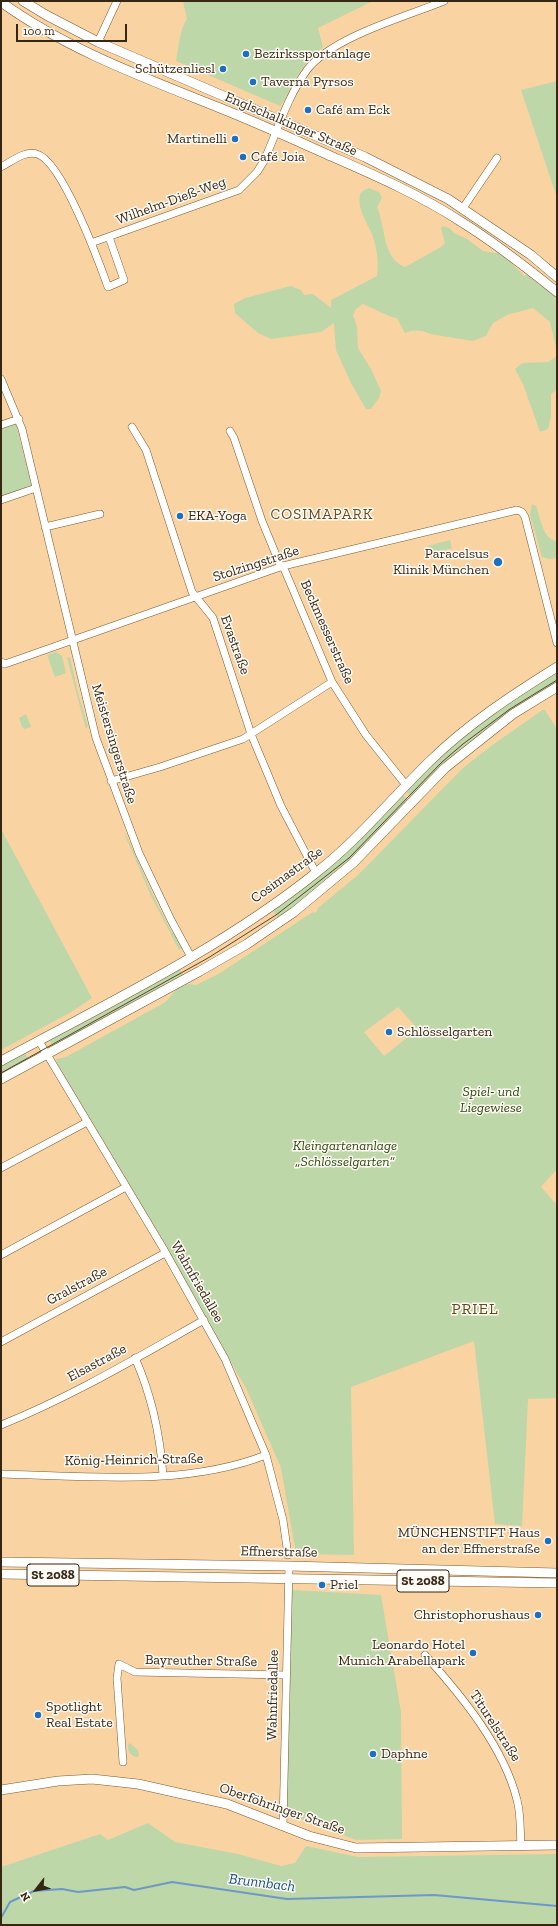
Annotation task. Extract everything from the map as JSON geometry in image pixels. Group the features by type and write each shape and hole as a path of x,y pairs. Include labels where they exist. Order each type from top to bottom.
{"main road":[{"name":"Englschalkinger Straße","path":"23,1 46,15 98,42 396,172 463,208 531,255 557,277"},
{"name":"Englschalkinger Straße","path":"1,2 39,25 91,53 197,100 277,132 424,199 492,242 557,292"},
{"name":"Cosimastraße","path":"1,1061 191,956 268,908 316,873 352,841 443,749 484,715 557,667"},
{"path":"1,1079 247,944 314,896 353,863 379,838 445,768 514,714 557,687"},
{"path":"191,956 200,971"},
{"name":"Effnerstraße","path":"1,1562 289,1566 557,1573"},
{"name":"Effnerstraße","path":"1,1574 557,1583"},
{"name":"Oberföhringer Straße","path":"1,1790 72,1780 92,1779 138,1784 227,1804 314,1838 356,1848 557,1845"}],"street":[{"path":"98,42 117,1"},
{"name":"Wilhelm-Dieß-Weg","path":"91,243 239,190 257,172 306,71 318,57 354,36 444,1"},
{"path":"1,168 30,153 37,154 48,162 70,195 108,287 124,280 110,237"},
{"path":"463,208 497,158"},
{"name":"Meistersingerstraße","path":"1,379 19,419 93,728 111,781 142,860 191,956"},
{"path":"1,425 19,419"},
{"name":"Evastraße","path":"132,427 146,450 190,584 196,598 206,607 213,618 252,734 281,806 316,873"},
{"name":"Beckmesserstraße","path":"230,431 234,438 262,521 332,682 366,735 406,785"},
{"path":"1,500 36,488"},
{"name":"Stolzingstraße","path":"3,663 73,641 282,567 505,511 516,510 522,512 526,517 557,643"},
{"path":"45,527 100,514"},
{"path":"111,781 243,739 332,682"},
{"name":"Wahnfriedallee","path":"39,1040 165,1252 232,1373 266,1455 283,1520 288,1555"},
{"path":"1,1168 87,1122"},
{"path":"1,1254 126,1187"},
{"name":"Gralstraße","path":"1,1342 165,1252"},
{"name":"Elsastraße","path":"1,1426 30,1413 204,1320"},
{"path":"135,1358 147,1385 156,1418 161,1447 163,1475"},
{"name":"König-Heinrich-Straße","path":"1,1474 107,1476 163,1475 211,1471 243,1464 266,1455"},
{"name":"Wahnfriedallee","path":"283,1825 286,1675 290,1579 289,1566"},
{"name":"Titurelstraße","path":"425,1655 453,1686 478,1720 509,1772 518,1802 521,1846"},
{"name":"Bayreuther Straße","path":"123,1762 117,1678 120,1664 135,1672 286,1675"}],"green space":[{"name":"Bezirkssportanlage","path":"183,1 373,1 318,28 323,47 300,72 280,106 176,61 181,34 187,19"},
{"path":"557,81 557,198 521,90"},
{"path":"369,188 379,192 382,198 377,207 388,249 397,262 405,267 441,247 445,243 441,228 443,226 467,239 483,251 503,254 524,276 529,273 539,285 544,285 557,298 557,352 550,322 533,308 507,315 493,323 486,336 473,341 430,334 421,331 411,331 405,333 397,318 363,304 356,309 353,315 357,327 358,348 371,369 381,391 379,398 371,409 366,409 351,383 336,350 334,323 321,332 271,339 258,333 235,313 234,304 245,298 291,286 301,290 304,295 313,294 331,308 331,300 377,276 378,260 375,244 363,215 359,200 363,191"},
{"path":"557,356 557,390 551,394 551,416 548,429 540,432 523,384 515,369 522,363 548,362"},
{"path":"16,424 32,487 1,495 1,429"},
{"path":"532,504 536,506 545,532 552,539 557,541 557,558 549,559 542,557 530,515"},
{"path":"450,540 452,548 430,554 428,546"},
{"path":"56,652 62,656 66,673 55,677 47,655"},
{"path":"70,657 78,693 88,726 86,729 67,658"},
{"path":"557,671 557,684 413,797 404,790 424,770 488,716"},
{"path":"544,709 557,729 557,1169 541,1187 557,1205 557,1398 528,1399 522,1526 495,1524 474,1341 351,1387 354,1555 296,1554 281,1468 246,1388 59,1068 56,1059 66,1057 162,1004 181,983 196,985 220,973 313,912 315,913 318,908 359,874 463,768 491,746","holes":["398,1007 418,1029 384,1056 364,1032"]},
{"path":"26,714 31,727 25,729 22,727 19,718"},
{"path":"401,793 409,801 343,868 279,919 271,908"},
{"path":"1,829 92,998 73,1011 1,1050"},
{"path":"124,833 172,933 175,933 183,948 179,950 151,896"},
{"path":"179,967 184,977 54,1048 48,1038"},
{"path":"24,1052 29,1061 1,1077 1,1064"},
{"path":"292,1590 381,1595 401,1712 402,1839 356,1840 285,1813 287,1676"},
{"path":"130,1743 137,1749 139,1754 138,1757 131,1755 128,1747"},
{"path":"148,1823 175,1842 238,1854 281,1866 295,1863 306,1846 358,1857 557,1854 557,1925 1,1925 1,1867 100,1834 108,1840"}],"waterway":[{"name":"Brunnbach","path":"1,1918 10,1902 34,1891 62,1889 78,1892 125,1887 134,1890 172,1882 287,1899 434,1895 557,1906"}],"tram line":[{"path":"1,1073 208,958 276,915 349,858 442,762 463,744 510,709 557,680"}],"place":[{"name":"Bezirkssportanlage","path":"246,54"},
{"name":"Schützenliesl","path":"223,69"},
{"name":"Taverna Pyrsos","path":"253,82"},
{"name":"Café am Eck","path":"308,110"},
{"name":"Martinelli","path":"235,139"},
{"name":"Café Joia","path":"243,157"},
{"name":"EKA-Yoga","path":"180,516"},
{"name":"Paracelsus Klinik München","path":"498,562"},
{"name":"Schlösselgarten","path":"389,1032"},
{"name":"MÜNCHENSTIFT Haus an der Effnerstraße","path":"548,1541"},
{"name":"Priel","path":"322,1585"},
{"name":"Christophorushaus","path":"538,1615"},
{"name":"Leonardo Hotel Munich Arabellapark","path":"473,1653"},
{"name":"Spotlight Real Estate","path":"38,1715"},
{"name":"Daphne","path":"373,1754"}],"district":[{"name":"COSIMAPARK","path":"322,515"},
{"name":"PRIEL","path":"475,1309"}],"park label":[{"name":"Spiel- und Liegewiese","path":"491,1100"},
{"name":"Kleingartenanlage „Schlösselgarten“","path":"345,1154"}]}
